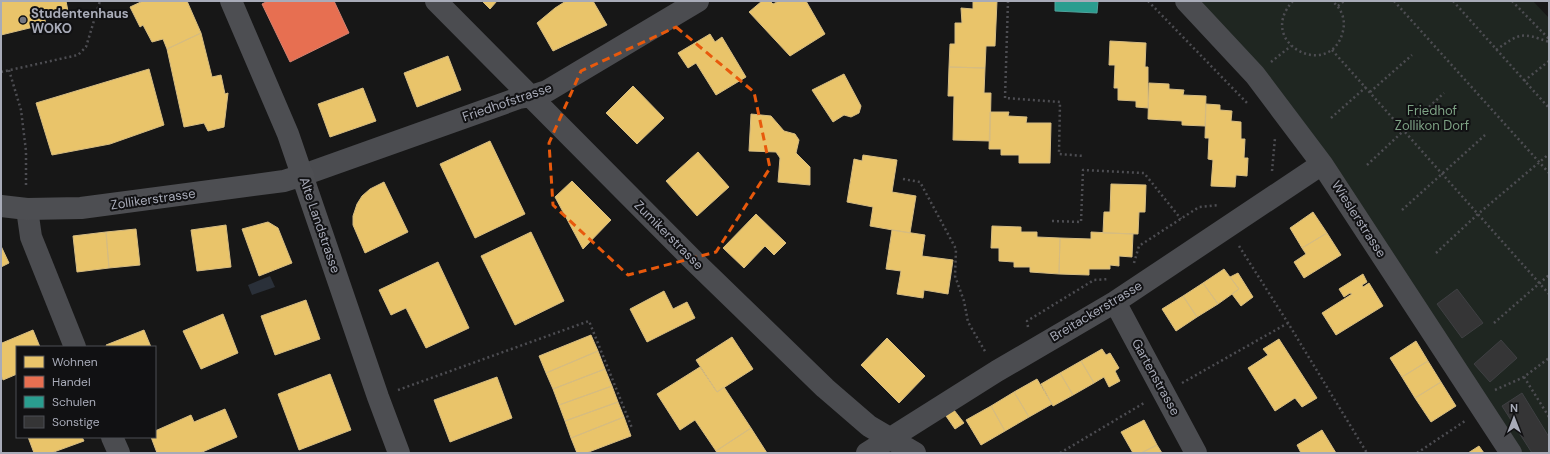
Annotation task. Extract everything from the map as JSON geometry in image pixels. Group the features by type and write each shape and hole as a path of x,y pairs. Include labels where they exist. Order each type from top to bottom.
{"main road":[{"name":"Alte Landstrasse","path":"231,1 288,134 378,397 399,453"},
{"name":"Zollikerstrasse","path":"1,206 27,209 81,208 284,180 303,175"}],"street":[{"name":"Zumikerstrasse","path":"436,1 694,261 825,388 869,426 915,453"},
{"name":"Friedhofstrasse","path":"303,175 519,98 547,91 698,1"},
{"name":"Wieslerstrasse","path":"1186,1 1255,75 1322,164 1511,453"},
{"name":"Breitackerstrasse","path":"866,453 1028,352 1115,302 1226,226 1322,164"},
{"path":"27,209 31,237 75,346"},
{"name":"Gartenstrasse","path":"1115,302 1196,453"},
{"path":"112,438 119,453"}],"path":[{"path":"1,72 78,55 86,47 100,1"},
{"path":"1008,1 1005,98 1060,102 1059,154 1084,156"},
{"path":"1148,1 1253,110"},
{"path":"1293,1 1285,11 1282,20 1284,34 1291,46 1299,52 1312,55 1324,54 1332,50 1341,38 1344,29 1344,18 1338,6 1332,1"},
{"path":"1338,6 1344,1"},
{"path":"1394,1 1549,173"},
{"path":"1452,1 1549,108"},
{"path":"1512,1 1549,40"},
{"path":"1496,50 1516,36 1531,36 1549,40"},
{"path":"1332,50 1549,294"},
{"path":"1370,92 1412,55"},
{"path":"1524,81 1549,61"},
{"path":"9,70 22,117 26,152 25,175 27,209"},
{"path":"1331,118 1366,87"},
{"path":"1367,165 1444,93"},
{"path":"1272,177 1275,133"},
{"path":"1402,210 1485,135"},
{"path":"1436,253 1478,214 1549,154"},
{"path":"1052,221 1081,222 1083,170 1144,173 1181,219"},
{"path":"902,179 920,182 956,249 956,276 964,301 968,322 997,371"},
{"path":"1133,265 1139,246 1199,207 1225,204"},
{"path":"1226,226 1288,323 1367,453"},
{"path":"1494,323 1549,275"},
{"path":"1028,352 1028,321 1094,280 1110,279"},
{"path":"378,397 589,321 632,428"},
{"path":"1189,380 1288,323"},
{"path":"1417,453 1480,404 1499,387 1524,377 1549,358"},
{"path":"1524,377 1549,417"},
{"path":"1060,453 1164,392"}],"highlighted area":[{"path":"676,27 754,92 770,168 716,252 628,275 553,205 549,143 581,71"}],"green space":[{"name":"Friedhof Zollikon Dorf","path":"1186,1 1533,1 1549,18 1549,453 1511,453 1322,164"}],"shaded area":[{"path":"270,276 275,287 252,295 248,285"}],"building: Wohnen":[{"name":"Studentenhaus WOKO","path":"1,1 66,1 68,11 44,16 46,24 1,35"},
{"path":"143,1 187,1 201,33 167,49 163,39 152,42 143,25 140,27 130,7"},
{"path":"482,1 497,1 490,9"},
{"path":"566,1 593,1 607,25 553,51 537,23"},
{"path":"762,1 770,1 773,4 779,1 806,1 825,34 790,56 749,12"},
{"path":"973,1 997,1 995,46 986,46 985,68 949,67 950,44 955,44 955,23 962,23 961,8 973,9"},
{"path":"201,33 212,77 221,75 225,94 228,93 224,127 208,131 204,123 184,127 167,49"},
{"path":"710,34 715,42 722,37 746,77 716,95 696,63 688,68 678,53"},
{"path":"1110,41 1146,43 1145,67 1148,67 1148,108 1136,107 1136,101 1118,100 1118,88 1114,88 1115,65 1109,65"},
{"path":"448,56 461,90 417,107 404,73"},
{"path":"949,67 985,68 984,93 991,93 990,141 953,140 954,96 948,96"},
{"path":"149,69 164,125 110,144 52,155 36,103"},
{"path":"844,74 861,106 859,113 851,117 844,115 833,122 812,90"},
{"path":"1149,83 1169,84 1169,89 1184,90 1183,95 1206,96 1205,126 1182,125 1182,121 1148,119"},
{"path":"633,86 664,118 637,144 606,113"},
{"path":"363,88 376,121 330,137 318,104"},
{"path":"1206,104 1220,105 1220,110 1232,111 1231,121 1241,122 1241,139 1245,139 1244,158 1248,158 1247,176 1236,175 1235,187 1211,186 1213,160 1208,159 1209,138 1205,138"},
{"path":"990,112 1009,112 1008,116 1027,117 1026,123 1051,123 1050,163 1019,163 1019,155 1001,155 1001,149 989,149"},
{"path":"751,114 771,116 784,131 795,134 799,140 796,153 810,167 810,185 778,182 780,158 776,152 749,151"},
{"path":"490,141 525,214 475,238 440,164"},
{"path":"698,152 729,187 697,216 666,181"},
{"path":"863,155 897,160 892,192 916,196 910,233 870,226 873,207 847,202 854,159 862,161"},
{"path":"572,181 611,220 583,249 555,197"},
{"path":"384,182 408,232 365,253 353,225 353,216 357,204 362,196 370,189"},
{"path":"1111,184 1146,185 1145,212 1139,212 1138,234 1103,233 1104,212 1110,212"},
{"path":"1313,212 1327,233 1302,248 1290,228"},
{"path":"756,214 786,243 774,255 765,246 744,268 723,248"},
{"path":"268,222 278,228 292,263 259,276 242,229"},
{"path":"226,225 231,267 197,271 191,230"},
{"path":"992,226 1021,227 1021,232 1037,232 1037,237 1060,238 1059,274 1030,272 1030,267 1014,267 1014,262 999,261 999,248 991,248"},
{"path":"136,229 140,265 109,268 106,232"},
{"path":"892,230 925,235 922,256 953,260 948,294 924,290 923,298 897,294 901,271 886,269"},
{"path":"106,232 109,268 77,272 73,236"},
{"path":"531,232 564,301 515,325 481,256"},
{"path":"1091,232 1133,234 1132,257 1119,256 1119,266 1110,265 1110,269 1089,269 1089,275 1059,274 1060,238 1091,239"},
{"path":"1327,233 1341,255 1304,278 1294,262 1306,254 1302,248"},
{"path":"1,246 9,263 1,267"},
{"path":"438,262 469,328 426,348 406,308 391,315 379,290"},
{"path":"1224,269 1239,289 1218,304 1203,283"},
{"path":"1238,273 1253,297 1241,306 1232,294 1239,289 1230,277"},
{"path":"1363,274 1367,282 1362,285 1363,287 1369,283 1383,306 1336,335 1322,313 1352,294 1350,293 1344,297 1339,289"},
{"path":"1203,283 1218,304 1197,317 1183,296"},
{"path":"664,291 673,309 687,302 695,318 647,342 630,309"},
{"path":"1183,296 1197,317 1176,331 1162,309"},
{"path":"306,300 320,339 275,355 261,316"},
{"path":"223,314 238,353 201,369 183,331"},
{"path":"33,330 40,346 16,346 16,374 3,380 1,375 1,341 2,343"},
{"path":"144,330 151,346 106,346"},
{"path":"591,335 598,351 546,373 539,356"},
{"path":"732,337 753,369 717,392 696,360"},
{"path":"887,338 925,376 899,403 861,365"},
{"path":"1279,339 1317,398 1302,407 1295,398 1275,411 1248,368 1268,355 1263,349"},
{"path":"1416,341 1428,361 1402,377 1390,358"},
{"path":"1102,349 1106,355 1110,353 1119,368 1115,371 1120,381 1109,387 1104,377 1094,383 1081,361"},
{"path":"598,351 605,369 553,389 546,373"},
{"path":"1081,361 1094,383 1073,395 1060,373"},
{"path":"1428,361 1441,382 1415,398 1402,377"},
{"path":"700,367 717,392 724,387 751,428 716,451 695,420 680,430 657,394"},
{"path":"605,369 612,386 559,405 553,389"},
{"path":"1060,373 1073,395 1053,406 1041,384"},
{"path":"330,374 351,430 299,450 278,394"},
{"path":"497,377 512,418 450,442 434,400"},
{"path":"1037,379 1052,404 1029,417 1014,392"},
{"path":"1441,382 1456,406 1431,422 1415,398"},
{"path":"612,386 618,402 565,421 559,405"},
{"path":"1014,392 1029,417 1005,431 991,406"},
{"path":"618,402 624,417 571,438 565,421"},
{"path":"991,406 1005,431 981,445 966,420"},
{"path":"225,409 237,437 200,453 157,453 151,438 156,438 156,431 191,415 194,422"},
{"path":"954,410 964,423 955,429 946,416"},
{"path":"624,417 631,436 586,453 577,453 571,438"},
{"path":"1144,420 1157,445 1141,453 1133,453 1121,432"},
{"path":"751,428 767,453 717,453 716,451"},
{"path":"1322,430 1336,453 1301,453 1297,445"},
{"path":"28,438 82,438 84,441 51,453 34,453"},
{"path":"1157,445 1162,453 1141,453"},
{"path":"1479,446 1484,453 1468,453"}],"building: Handel":[{"path":"268,1 334,1 349,33 290,62 262,4"}],"building: Schulen":[{"path":"1055,1 1098,1 1097,13 1055,11"}],"building: Sonstige":[{"path":"1457,289 1483,323 1462,338 1437,304"},
{"path":"1501,340 1517,358 1490,382 1474,364"},
{"path":"1522,393 1549,437 1549,453 1532,453 1502,406"}],"place":[{"name":"Studentenhaus WOKO","path":"23,20"}]}
